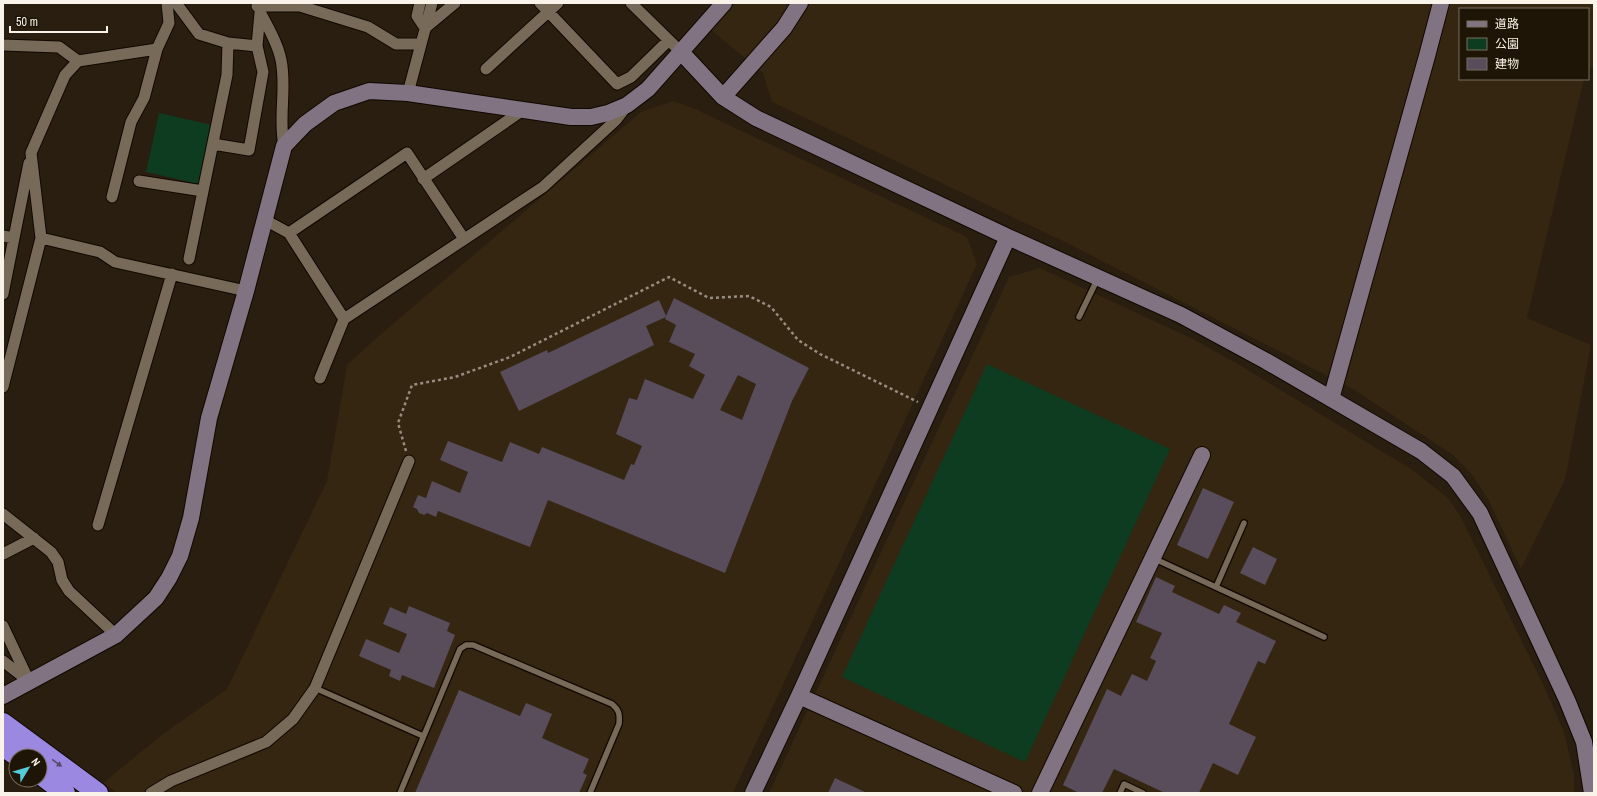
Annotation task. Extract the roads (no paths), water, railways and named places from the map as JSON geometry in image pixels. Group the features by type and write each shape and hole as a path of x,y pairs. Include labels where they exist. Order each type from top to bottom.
{"highway":[{"path":"3,723 98,793"},
{"path":"48,780 65,793"}],"street":[{"path":"112,196 131,122 144,98 157,49 169,22 168,3"},
{"path":"176,3 199,34 228,43 257,46"},
{"path":"420,3 417,16 425,28"},
{"path":"408,92 432,3"},
{"path":"425,28 455,3"},
{"path":"540,3 617,84 631,77 669,40"},
{"path":"486,69 558,3"},
{"path":"632,3 682,52 724,97 756,118 1008,237 1181,315 1266,361 1421,451 1453,476 1480,513 1567,700 1584,742 1592,793"},
{"path":"284,146 305,124 334,103 369,91 408,92 571,117 591,117 608,113 627,105 648,89 724,3"},
{"path":"724,97 784,28 800,3"},
{"path":"1331,399 1441,3"},
{"path":"257,7 300,6 368,27 396,44 421,44"},
{"path":"213,144 249,150 263,72 257,46 257,7"},
{"path":"3,696 116,635 156,598 169,578 180,556 192,518 209,418 246,291 284,146 281,132 283,95 281,60 270,32 257,7"},
{"path":"189,259 227,75 228,43"},
{"path":"3,45 59,47 78,61"},
{"path":"3,294 8,237 32,153 65,75 78,61 157,49"},
{"path":"320,378 344,319 543,186 616,120 627,105"},
{"path":"423,178 523,110"},
{"path":"3,387 41,238 32,153"},
{"path":"289,233 407,154 464,239"},
{"path":"139,181 203,191"},
{"path":"265,220 289,233 344,319"},
{"path":"753,793 799,696 1008,237"},
{"path":"41,238 100,252 115,262 246,291"},
{"path":"98,525 172,274"},
{"path":"1040,793 1202,455"},
{"path":"151,793 171,781 266,742 293,719 315,688 409,461"},
{"path":"3,514 51,552 58,562 62,580 69,591 116,635"},
{"path":"3,554 34,538"},
{"path":"3,626 25,683"},
{"path":"3,661 25,683"},
{"path":"799,696 1014,793"}],"lane":[{"path":"1079,317 1098,278"},
{"path":"1216,588 1244,523"},
{"path":"1152,558 1324,637"},
{"path":"400,793 460,649 466,645 473,645 612,704 618,709 620,716 619,724 590,793"},
{"path":"315,688 423,736"},
{"path":"1120,793 1124,784 1143,793"}]}
